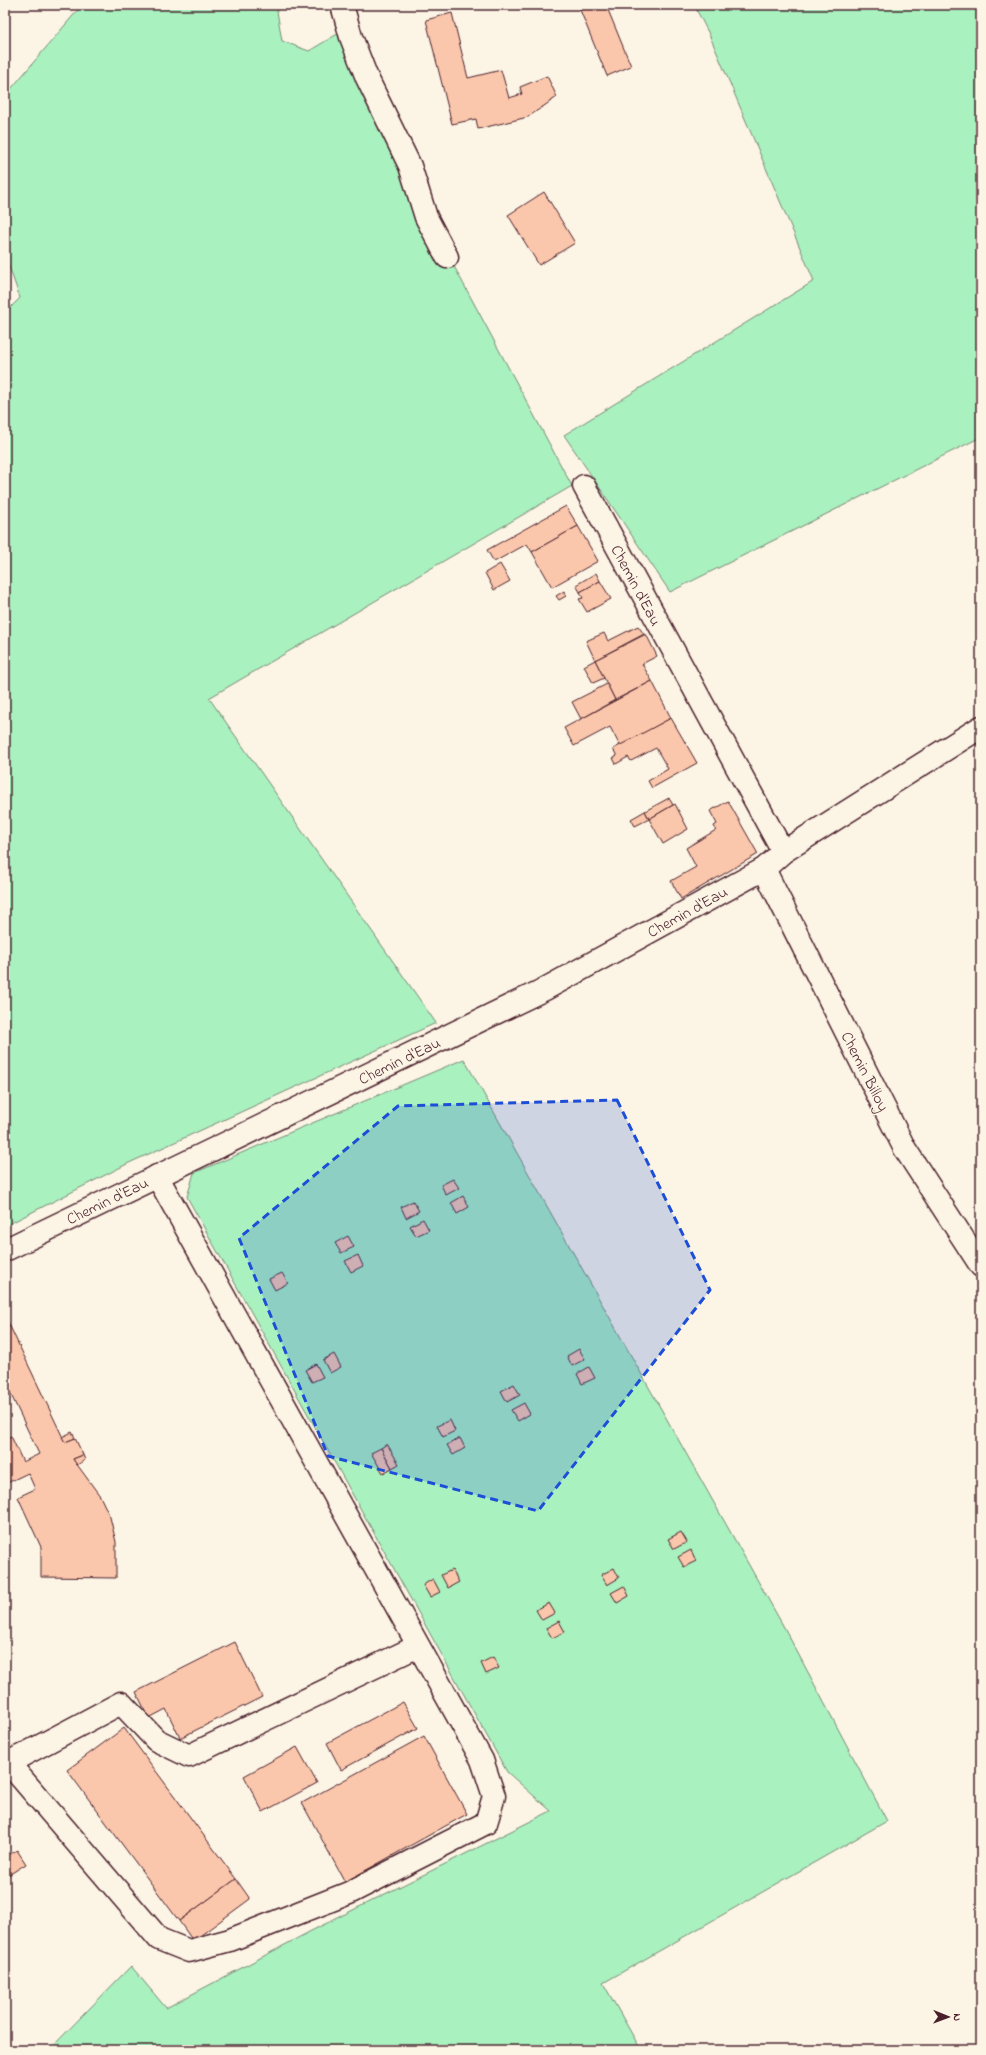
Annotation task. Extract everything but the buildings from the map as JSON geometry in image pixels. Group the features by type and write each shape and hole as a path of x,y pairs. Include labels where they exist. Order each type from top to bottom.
{"street":[{"path":"342,5 351,37 366,78 410,166 426,216 447,257"},
{"name":"Chemin d'Eau","path":"584,486 783,852"},
{"name":"Chemin d'Eau","path":"5,1250 545,989 764,869 783,852 981,727"},
{"name":"Chemin Billoy","path":"764,869 905,1149 981,1266"},
{"path":"157,1176 482,1760 494,1796 486,1823 349,1893 230,1940 189,1951 159,1939 7,1761 121,1703 156,1740 189,1756 418,1646"}],"highlighted area":[{"path":"617,1100 710,1290 538,1511 328,1456 239,1238 398,1106"}],"green space":[{"path":"82,5 276,5 282,41 309,51 339,33 376,121 572,486 209,698 436,1023 129,1163 5,1226 5,313 20,298 5,255 5,96"},
{"path":"694,5 981,5 981,437 670,592 564,435 814,281 709,34"},
{"path":"464,1059 785,1629 887,1821 603,1983 641,2050 49,2050 131,1966 166,2008 311,1931 551,1811 507,1772 187,1197 194,1173"}]}
